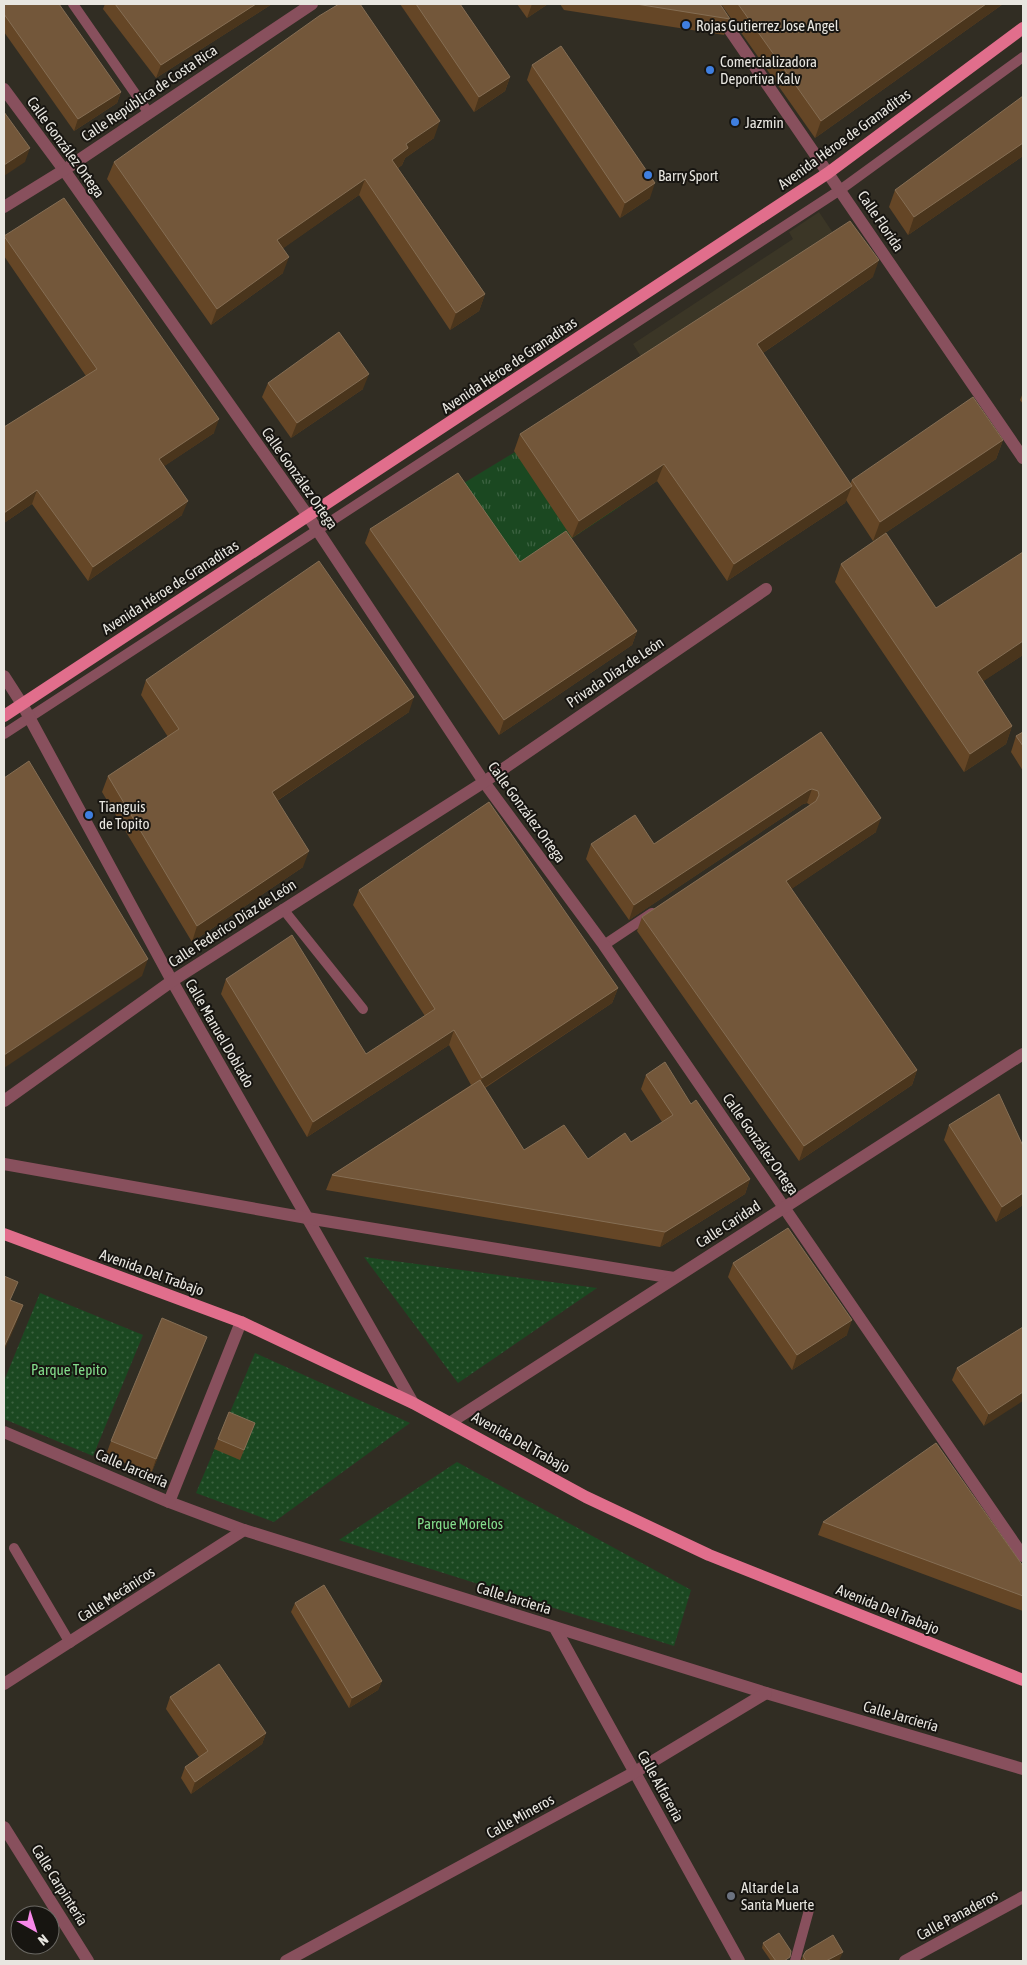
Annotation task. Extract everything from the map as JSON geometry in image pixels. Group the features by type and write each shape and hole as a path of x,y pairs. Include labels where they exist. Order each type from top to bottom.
{"main road":[{"name":"Avenida Héroe de Granaditas","path":"4,716 828,172 1023,28"},
{"name":"Avenida Del Trabajo","path":"4,1234 241,1322 413,1402 586,1497 709,1555 1023,1680"}],"street":[{"name":"Calle República de Costa Rica","path":"4,208 312,4"},
{"name":"Calle Florida","path":"712,4 1023,458"},
{"name":"Calle González Ortega","path":"4,89 64,170 308,516 484,782 604,945 1023,1556"},
{"name":"Privada Díaz de León","path":"484,782 766,589"},
{"name":"Calle Manuel Doblado","path":"4,676 22,704 172,981 413,1402"},
{"name":"Calle Federico Díaz de León","path":"4,1101 172,981 484,782"},
{"name":"Calle Caridad","path":"452,1422 1023,1054"},
{"path":"4,1164 307,1218 674,1278"},
{"path":"170,1502 241,1322"},
{"name":"Calle Jarciería","path":"4,1432 170,1502 244,1530 766,1693 1023,1769"},
{"name":"Calle Mecánicos","path":"4,1684 244,1530"},
{"name":"Calle Alfareria","path":"555,1628 738,1961"},
{"name":"Calle Mineros","path":"286,1961 634,1772 766,1693"},
{"name":"Calle Carpintería","path":"4,1827 88,1961"},
{"name":"Calle Panaderos","path":"906,1961 1023,1897"}],"lane":[{"path":"73,4 148,112"},
{"path":"4,734 840,190 1023,57"},
{"path":"604,945 660,907"},
{"path":"283,910 363,1009"},
{"path":"14,1548 70,1643"},
{"path":"795,1961 809,1910"}],"shaded area":[{"path":"819,212 837,239 647,366 633,344 793,239 789,232"}],"green space":[{"path":"561,424 621,506 515,576 454,489"},
{"path":"364,1257 597,1288 458,1383"},
{"name":"Parque Tepito","path":"40,1293 143,1335 93,1456 4,1419 4,1381"},
{"path":"255,1353 410,1423 274,1522 196,1493"},
{"name":"Parque Morelos","path":"457,1462 691,1590 674,1646 339,1540"}],"building":[{"path":"4,4 59,4 121,92 78,119 4,14"},
{"path":"115,4 256,4 161,65"},
{"path":"339,4 360,4 440,121 406,144 408,148 392,160 485,294 456,313 365,179 277,240 289,257 217,309 114,162 319,16"},
{"path":"416,4 460,4 510,77 479,97"},
{"path":"636,4 720,4 730,19"},
{"path":"738,4 986,4 821,121"},
{"path":"561,46 655,183 625,203 532,65"},
{"path":"1023,96 1023,143 914,217 895,190"},
{"path":"4,112 30,148 4,165"},
{"path":"64,198 219,419 159,459 188,501 93,567 37,490 4,513 4,427 97,369 4,236"},
{"path":"850,221 879,260 757,344 852,486 734,564 664,464 579,521 520,434"},
{"path":"339,332 369,374 297,423 268,383"},
{"path":"973,397 1003,440 880,522 852,480"},
{"path":"458,473 520,562 566,531 637,631 504,720 370,529"},
{"path":"886,533 936,608 1023,552 1023,641 977,672 1012,726 970,754 841,564"},
{"path":"319,561 414,697 272,792 309,851 197,926 108,776 179,729 146,680"},
{"path":"821,732 881,818 786,881 917,1070 804,1146 642,917 816,801 819,795 818,791 809,790 634,905 591,844 635,815 654,844"},
{"path":"1023,732 1023,746 1016,736"},
{"path":"29,761 148,959 4,1055 4,778"},
{"path":"489,802 618,988 482,1078 454,1030 313,1122 226,979 292,935 366,1054 435,1009 359,890"},
{"path":"665,1062 691,1104 696,1100 750,1179 665,1232 332,1175 480,1080 524,1150 564,1125 588,1159 625,1133 631,1142 673,1115 646,1075"},
{"path":"999,1094 1023,1146 1023,1193 1002,1207 949,1125"},
{"path":"788,1228 852,1320 797,1355 733,1263"},
{"path":"4,1276 18,1282 10,1300 23,1305 4,1347"},
{"path":"162,1318 207,1337 156,1459 111,1441"},
{"path":"1023,1327 1023,1392 989,1414 957,1368"},
{"path":"229,1412 255,1423 244,1450 218,1439"},
{"path":"936,1443 1023,1566 1023,1596 823,1522"},
{"path":"324,1585 382,1681 352,1698 295,1603"},
{"path":"219,1664 266,1733 195,1782 185,1767 208,1751 170,1697"},
{"path":"779,1933 791,1951 790,1957 784,1961 776,1961 763,1943"},
{"path":"833,1935 843,1952 826,1961 806,1961 803,1956 806,1951"}],"place":[{"name":"Rojas Gutierrez Jose Angel","path":"686,25"},
{"name":"Comercializadora Deportiva Kalv","path":"710,70"},
{"name":"Jazmin","path":"735,122"},
{"name":"Barry Sport","path":"648,175"},
{"name":"Tianguis de Topito","path":"89,815"},
{"name":"Altar de La Santa Muerte","path":"731,1896"}]}
